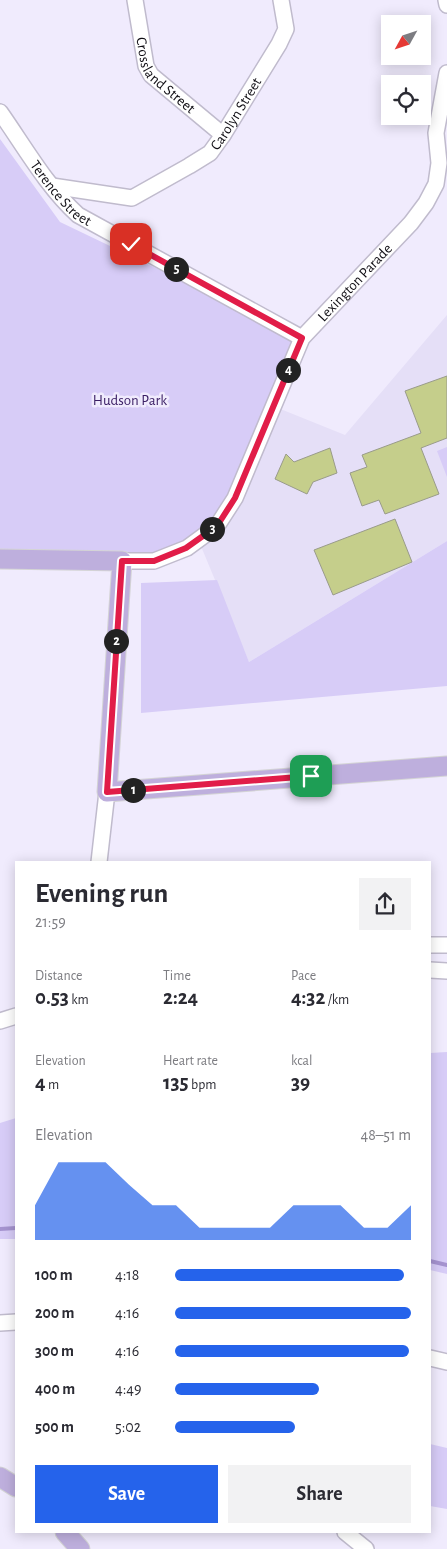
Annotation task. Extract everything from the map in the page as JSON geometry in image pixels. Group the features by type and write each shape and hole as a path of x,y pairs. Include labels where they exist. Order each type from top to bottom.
{"main road":[{"name":"Lexington Parade","path":"0,559 122,561"},
{"path":"122,561 107,792 447,766"},
{"path":"0,1476 15,1486"},
{"path":"65,1533 80,1549"}],"street":[{"name":"Crossland Street","path":"135,0 146,66 151,75 223,135"},
{"name":"Carolyn Street","path":"52,186 132,198 210,153 223,135 286,30 281,0"},
{"path":"446,0 447,5"},
{"name":"Lexington Parade","path":"122,561 154,561 186,548 217,526 235,498 302,338 411,223 426,203 436,184 444,158 436,133 447,73"},
{"name":"Terence Street","path":"0,112 52,186 78,215 302,338"},
{"path":"99,861 107,792"},
{"path":"431,945 447,945"},
{"path":"431,970 447,971"},
{"path":"0,1021 15,1016"},
{"path":"0,1323 15,1322"},
{"path":"431,1358 447,1362"},
{"path":"346,1533 366,1549"}],"shaded area":[{"path":"447,315 447,541 249,662 198,539 273,406 345,435"}],"green space":[{"name":"Hudson Park","path":"0,139 60,222 302,338 217,526 154,561 0,559"},
{"path":"447,447 447,477 437,451"},
{"path":"447,541 447,686 141,713 141,583 217,580 249,662"},
{"path":"447,1052 447,1274 431,1270 431,1053"},
{"path":"15,1118 15,1239 0,1239 0,1123"},
{"path":"431,1444 447,1448 447,1509 431,1506"}],"building":[{"path":"447,376 447,438 421,448 439,494 385,514 379,500 362,506 350,473 367,467 362,455 421,433 405,391"},
{"path":"330,448 337,473 313,482 307,494 275,479 286,454 294,462"},
{"path":"395,519 412,562 333,595 314,550"}],"waterway":[{"path":"0,1229 15,1228"},
{"path":"431,1261 447,1265"}],"route":[{"path":"131,244 302,338 235,498 217,526 186,548 154,561 122,561 107,792 311,776"}]}
